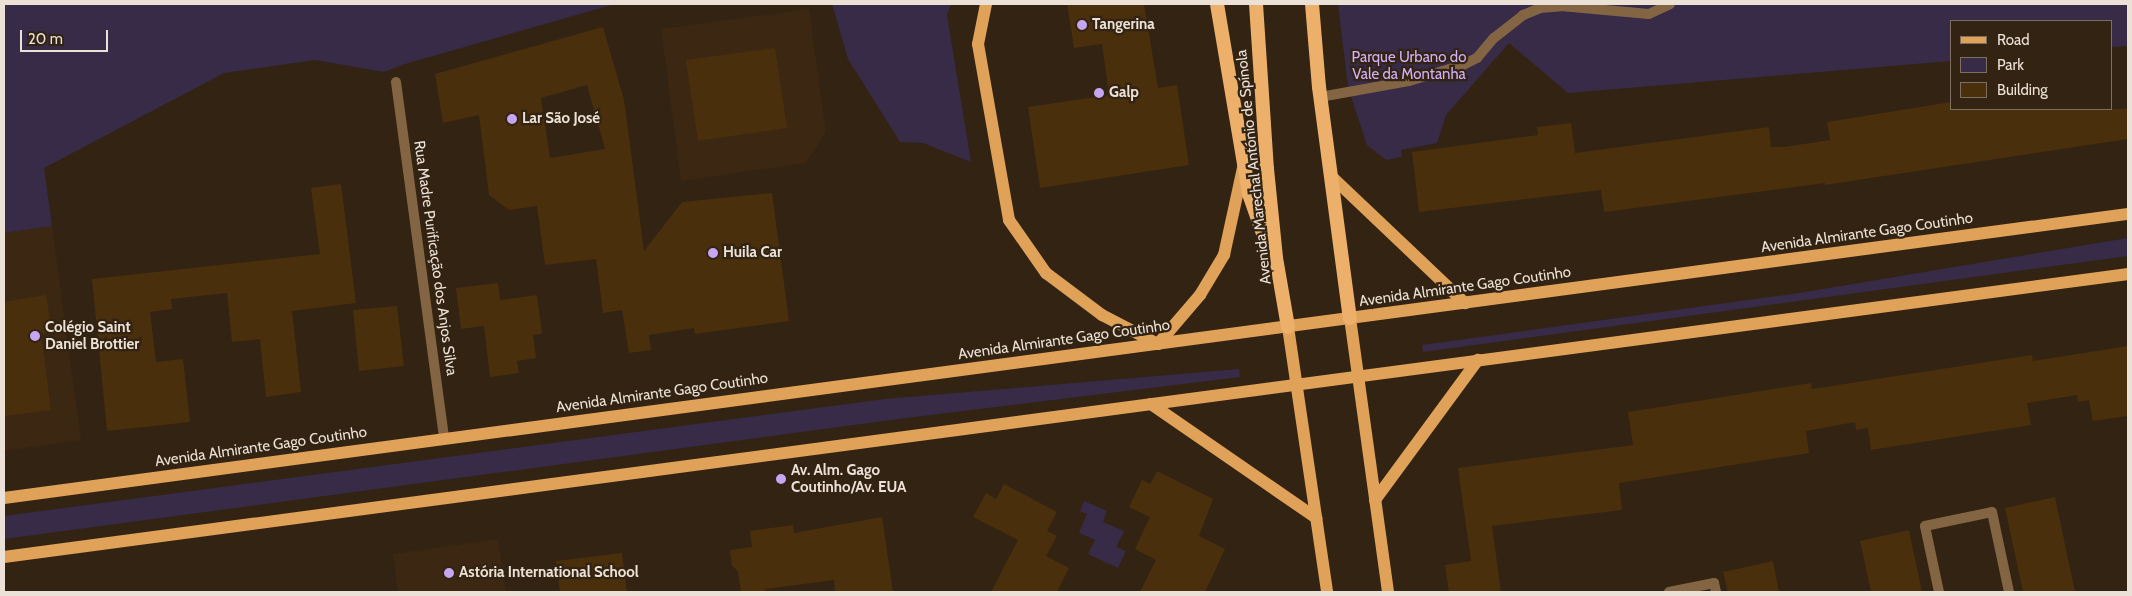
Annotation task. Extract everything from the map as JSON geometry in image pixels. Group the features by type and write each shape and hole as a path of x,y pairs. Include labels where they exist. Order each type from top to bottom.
{"highway":[{"path":"1217,4 1244,168 1255,214 1266,242 1276,258"},
{"name":"Avenida Marechal António de Spínola","path":"1256,4 1262,114 1276,258 1288,327"},
{"path":"1312,4 1320,97 1350,318"}],"main road":[{"path":"986,4 978,44 1009,220 1046,273 1102,315 1158,344 1200,295 1224,255 1244,168"},
{"path":"1331,176 1465,303"},
{"name":"Avenida Almirante Gago Coutinho","path":"4,498 2128,214"},
{"path":"4,557 2128,274"},
{"path":"1350,318 1388,592"},
{"path":"1288,327 1327,592"},
{"path":"1375,500 1478,360"},
{"path":"1151,404 1316,518"}],"street":[{"path":"1320,97 1409,81 1464,65 1477,58 1494,38 1523,15 1540,8 1561,6 1649,14 1670,4"},
{"name":"Rua Madre Purificação dos Anjos Silva","path":"396,82 444,439"},
{"path":"1939,592 1925,526 1992,512 2009,592"},
{"path":"1669,592 1714,583 1716,592"}],"shaded area":[{"path":"809,9 826,132 806,163 681,181 661,29"},
{"name":"Colégio Saint Daniel Brottier","path":"52,226 81,440 4,451 4,233"},
{"name":"Astória International School","path":"498,539 506,592 398,592 393,554"}],"green space":[{"path":"4,4 615,4 405,64 384,72 315,60 224,73 44,168 52,226 4,233"},
{"path":"832,4 951,4 947,15 971,162 923,143 900,142 848,59"},
{"name":"Parque Urbano do Vale da Montanha","path":"1338,4 2128,4 2128,46 2112,47 2112,20 1950,20 1950,61 1568,93 1509,43 1446,115 1437,143 1401,150 1402,157 1386,160 1367,145 1348,87"},
{"path":"2128,238 2128,256 1423,352 1422,345 1799,293"},
{"path":"1239,369 1240,377 906,418 4,539 4,516 885,399"},
{"path":"1084,501 1107,511 1103,522 1124,531 1116,547 1126,551 1118,568 1088,554 1095,540 1079,533 1087,514 1080,511"}],"building":[{"path":"1067,4 1144,4 1158,88 1177,85 1189,165 1040,188 1028,107 1109,95 1102,44 1074,48"},
{"path":"603,27 624,100 644,251 682,202 772,193 789,321 695,334 694,328 649,335 651,350 629,353 622,310 603,313 596,259 545,265 537,206 509,210 489,195 479,115 443,123 435,74","holes":["587,85 605,149 550,158 541,98"]},
{"path":"775,48 787,128 698,141 686,60"},
{"path":"1950,102 1950,110 2128,109 2128,139 1825,185 1825,183 1604,212 1601,190 1419,212 1412,152 1538,135 1537,127 1571,123 1575,153 1769,127 1771,147 1784,147 1830,140 1827,122"},
{"path":"341,184 356,303 292,311 301,392 266,397 260,339 232,342 227,293 171,299 172,309 150,312 156,362 183,359 190,422 107,431 92,279 320,254 311,188"},
{"path":"498,283 500,300 537,295 542,334 533,335 536,358 517,361 519,373 490,377 484,326 461,329 456,288"},
{"path":"46,295 52,332 41,334 51,410 4,416 4,302"},
{"path":"397,306 404,366 359,371 353,310"},
{"path":"2128,346 2128,416 2093,421 2089,400 2078,402 2077,395 2027,403 2031,425 1871,450 1868,428 1856,430 1855,422 1806,431 1809,453 1619,483 1622,510 1492,526 1501,592 1449,592 1445,565 1471,561 1458,468 1633,445 1628,412 1811,383 1812,389 2032,355 2033,361"},
{"path":"1157,471 1213,499 1199,536 1225,549 1205,592 1140,592 1156,560 1135,549 1150,517 1129,507 1142,480 1150,484"},
{"path":"1004,484 1057,512 1047,531 1057,536 1046,556 1069,568 1057,592 991,592 1018,540 973,517 986,493 996,499"},
{"path":"2055,497 2075,592 2023,592 2005,508"},
{"path":"882,517 893,592 835,592 834,580 765,589 765,592 741,592 738,571 732,566 730,550 752,547 750,531 793,525 794,533"},
{"path":"1909,530 1922,592 1871,592 1860,541"},
{"path":"622,553 627,592 560,592 556,561"},
{"path":"1773,561 1779,592 1728,592 1723,572"}],"place":[{"name":"Tangerina","path":"1082,25"},
{"name":"Galp","path":"1099,93"},
{"name":"Lar São José","path":"512,119"},
{"name":"Huila Car","path":"713,253"},
{"name":"Colégio Saint Daniel Brottier","path":"35,336"},
{"name":"Av. Alm. Gago Coutinho/Av. EUA","path":"781,479"},
{"name":"Astória International School","path":"449,573"}]}
